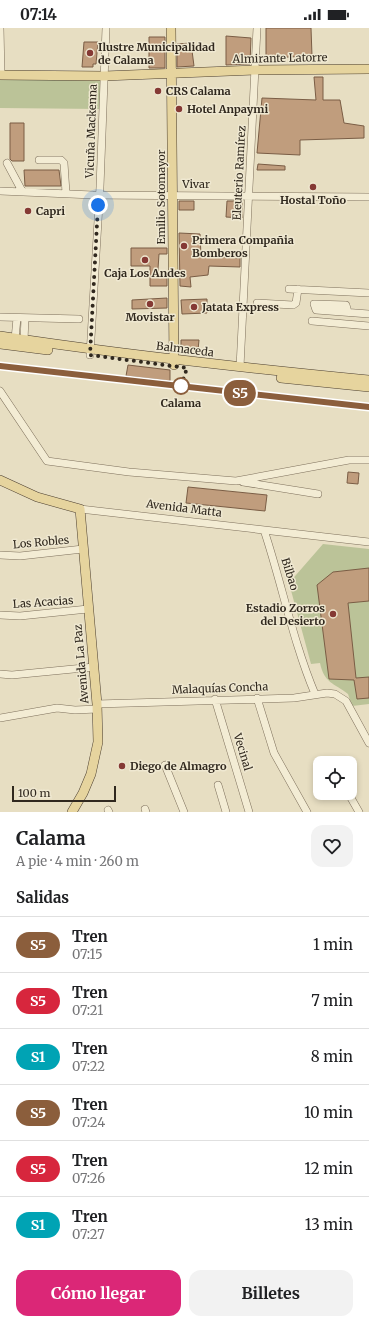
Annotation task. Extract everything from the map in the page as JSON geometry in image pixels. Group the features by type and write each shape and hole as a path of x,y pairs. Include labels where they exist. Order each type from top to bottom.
{"main road":[{"name":"Emilio Sotomayor","path":"171,28 174,363"},
{"name":"Almirante Latorre","path":"1,75 104,76 255,70 369,69"},
{"name":"Balmaceda","path":"0,336 90,352"},
{"name":"Balmaceda","path":"0,344 90,352 369,387"},
{"name":"Balmaceda","path":"174,363 369,380"},
{"name":"Avenida Matta","path":"0,480 37,497 80,509"},
{"name":"Avenida La Paz","path":"72,812 86,787 96,758 98,742 94,667 80,509"}],"street":[{"path":"0,28 1,75"},
{"name":"Vicuña Mackenna","path":"90,352 106,28"},
{"name":"Eleuterio Ramírez","path":"240,368 257,28"},
{"path":"39,160 61,160 64,164 66,193"},
{"path":"7,163 22,192"},
{"name":"Vivar","path":"0,191 99,194 369,197"},
{"path":"289,289 369,293"},
{"path":"257,303 293,305 296,304 298,290"},
{"path":"348,312 369,314"},
{"path":"0,317 79,319"},
{"path":"19,339 21,318"},
{"path":"312,321 369,326"},
{"path":"0,391 47,461 129,472 236,481 318,494"},
{"path":"236,481 349,460 369,460"},
{"name":"Avenida Matta","path":"80,509 369,542"},
{"name":"Bilbao","path":"264,530 306,672 315,694"},
{"name":"Los Robles","path":"0,555 20,556 83,549"},
{"name":"Las Acacias","path":"0,615 20,616 88,609"},
{"path":"0,674 94,667"},
{"name":"Malaquías Concha","path":"0,718 56,708 76,710 97,706 215,699 294,698 327,693 342,698 346,701 369,743"},
{"path":"257,698 274,753 306,812"},
{"name":"Vecinal","path":"215,699 249,812"},
{"path":"165,765 184,812"},
{"path":"218,785 226,812"},
{"path":"352,800 359,812"}],"green space":[{"path":"0,79 101,79 100,109 0,108"},
{"name":"Estadio Zorros del Desierto","path":"323,544 369,549 369,704 352,706 348,694 330,682 324,675 320,663 311,664 289,583"}],"building":[{"path":"266,28 311,28 312,56 266,58"},
{"path":"226,36 251,38 250,64 226,65"},
{"path":"149,37 165,37 165,68 149,68"},
{"name":"Ilustre Municipalidad de Calama","path":"84,42 98,42 96,64 93,64 93,67 82,67"},
{"path":"191,43 194,66 177,67 177,44"},
{"path":"314,77 323,77 323,100 340,100 344,123 364,126 364,138 300,140 300,155 257,153 262,98 316,100"},
{"path":"10,123 24,123 24,161 12,161 10,159"},
{"path":"258,164 285,166 285,170 257,170"},
{"path":"24,170 59,170 61,186 25,186"},
{"path":"179,201 194,201 194,210 179,210"},
{"path":"227,201 242,201 242,218 226,217"},
{"path":"179,233 200,234 201,256 240,258 240,267 209,266 208,275 190,277 191,287 180,286"},
{"name":"Caja Los Andes","path":"131,248 167,248 167,254 159,254 158,269 159,275 167,275 167,286 150,286 150,266 131,266"},
{"name":"Movistar","path":"167,298 167,308 132,309 132,300"},
{"name":"Jatata Express","path":"207,299 207,313 182,314 181,300"},
{"path":"181,340 199,340 198,350 181,349"},
{"path":"128,365 170,370 170,381 126,376"},
{"path":"348,472 359,473 358,484 347,483"},
{"path":"188,487 267,495 265,511 186,503"},
{"path":"369,568 369,601 348,603 356,678 369,677 369,698 357,699 354,680 329,679 317,585 333,572"}],"railway":[{"path":"0,366 369,407"}],"train":[{"name":"S5","path":"0,366 369,407"}],"place":[{"name":"Ilustre Municipalidad de Calama","path":"90,53"},
{"name":"CRS Calama","path":"158,91"},
{"name":"Hotel Anpaymi","path":"179,109"},
{"name":"Hostal Toño","path":"313,187"},
{"name":"Capri","path":"28,211"},
{"name":"Primera Compañia Bomberos","path":"184,246"},
{"name":"Caja Los Andes","path":"145,260"},
{"name":"Movistar","path":"150,304"},
{"name":"Jatata Express","path":"194,307"},
{"name":"Calama","path":"181,386"},
{"name":"Estadio Zorros del Desierto","path":"333,614"},
{"name":"Diego de Almagro","path":"122,766"}],"route":[{"path":"98,205 90,355 187,368 181,386"}]}
